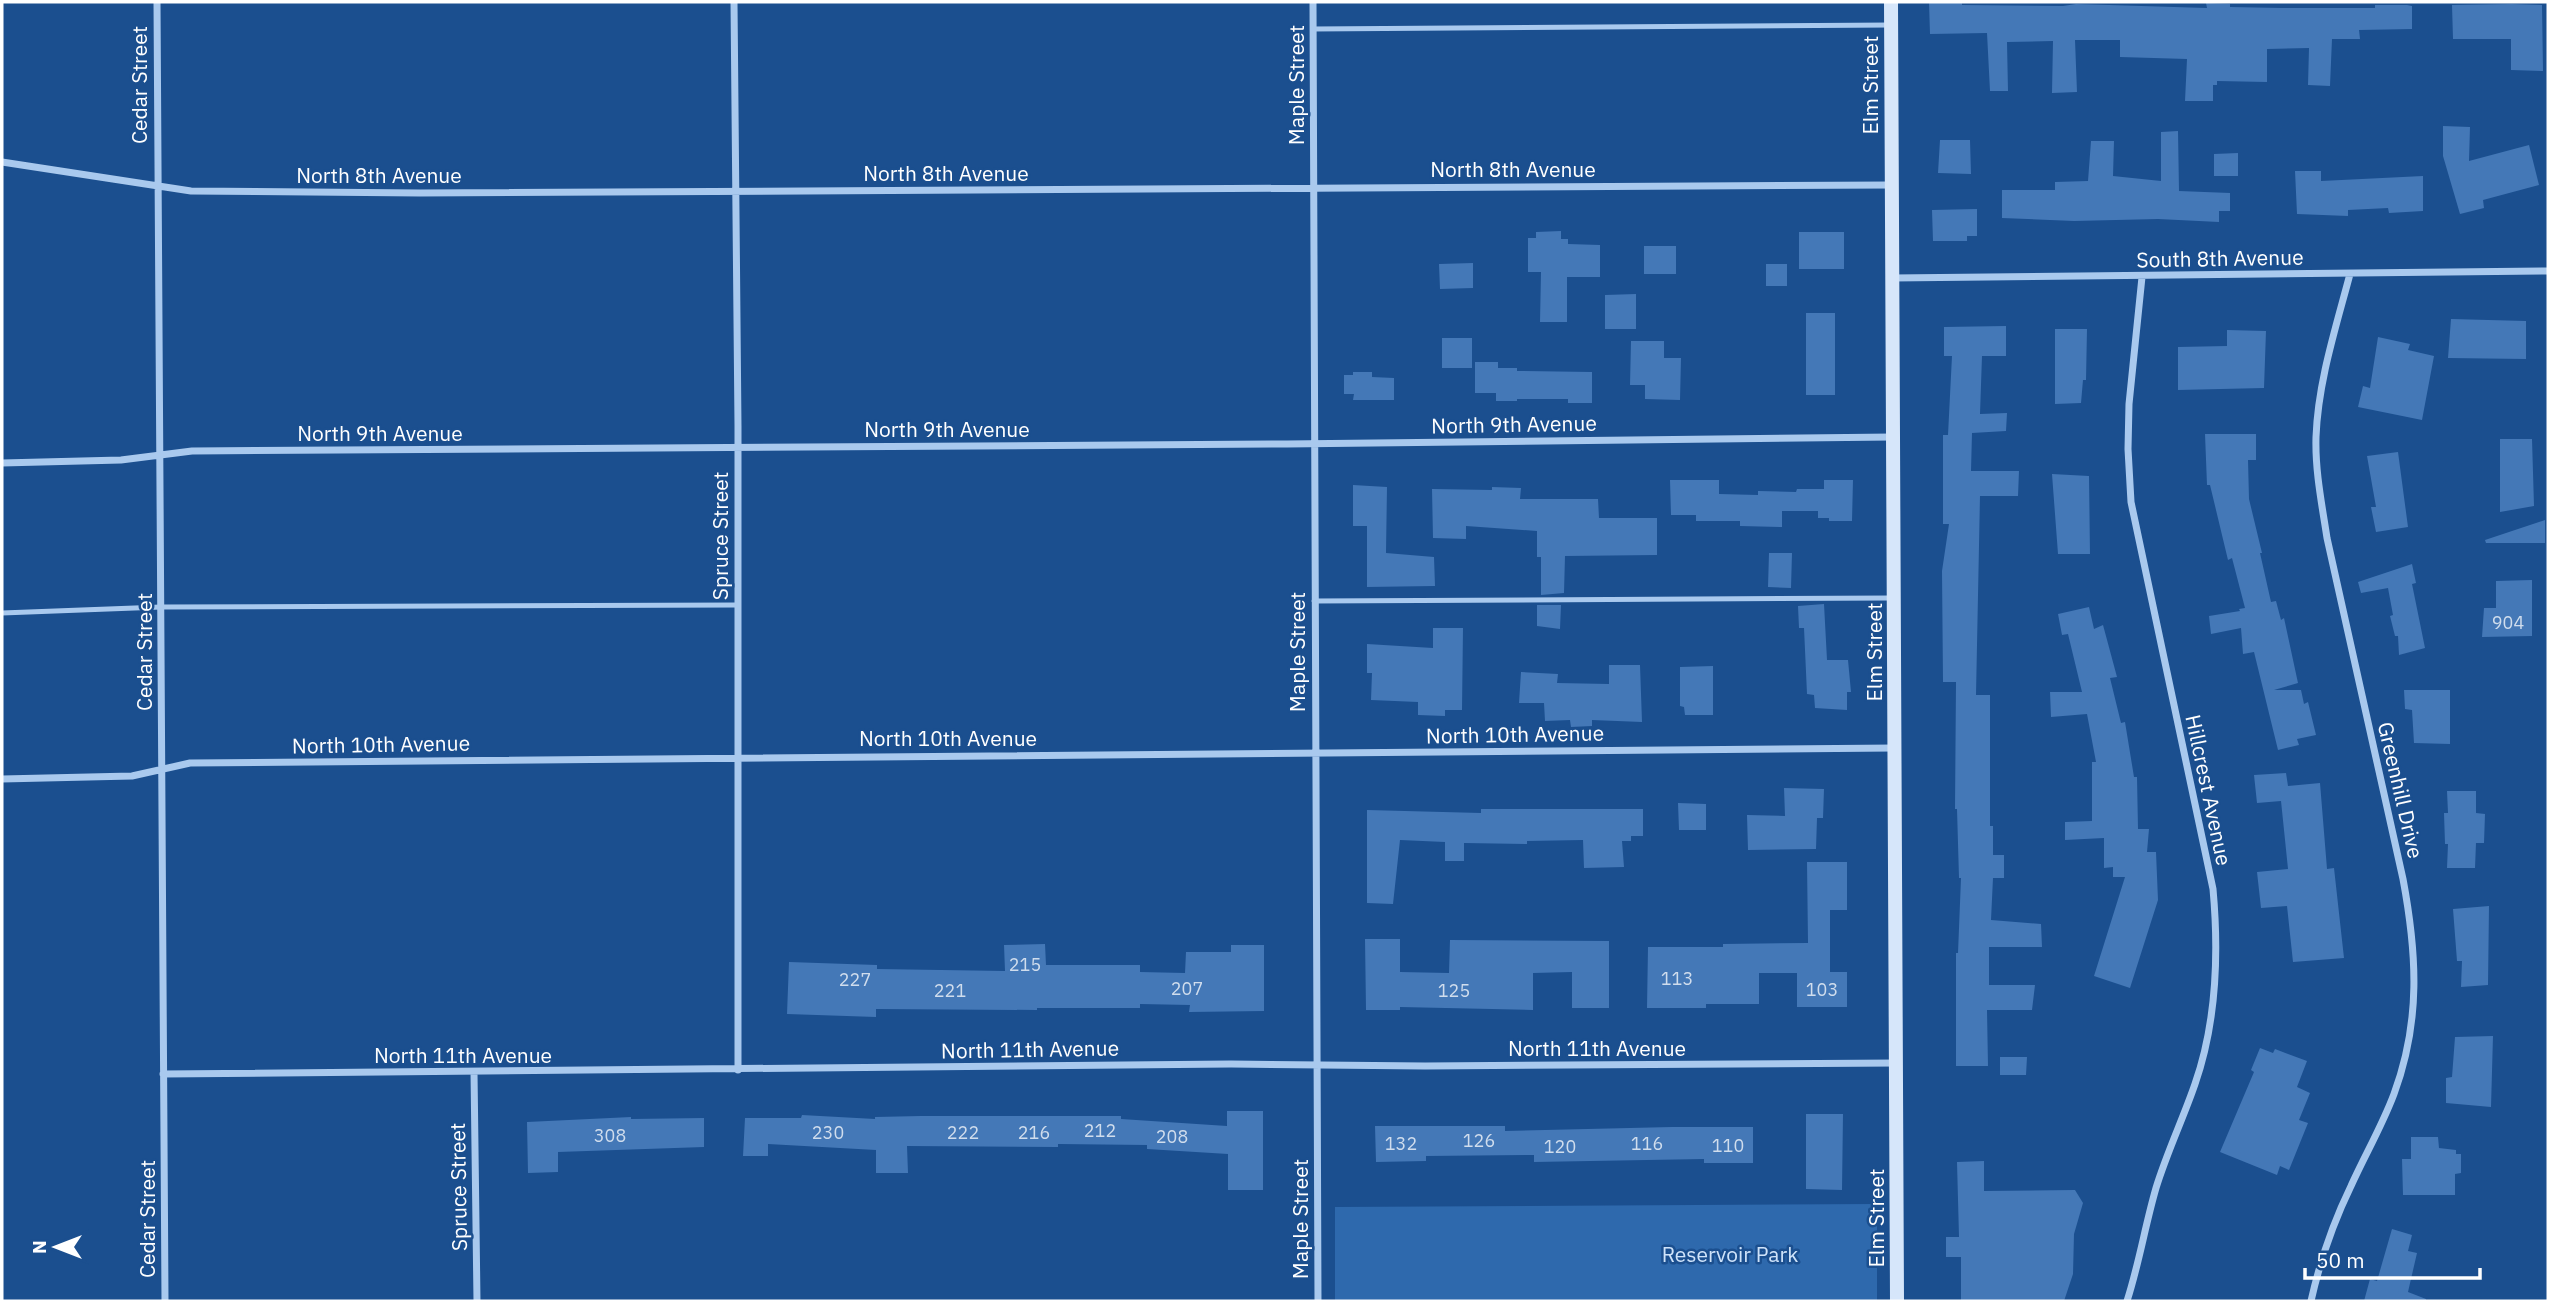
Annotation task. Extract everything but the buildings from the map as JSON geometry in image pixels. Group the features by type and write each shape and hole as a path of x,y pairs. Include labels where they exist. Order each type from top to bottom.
{"street":[{"name":"Cedar Street","path":"156,2 165,1301"},
{"name":"Spruce Street","path":"734,2 738,448 738,1070"},
{"name":"Maple Street","path":"1313,2 1318,1301"},
{"name":"Elm Street","path":"1891,2 1897,1301"},
{"name":"North 8th Avenue","path":"2,162 191,191 1892,185"},
{"name":"South 8th Avenue","path":"1892,278 2548,271"},
{"name":"Greenhill Drive","path":"2311,1301 2330,1233 2394,1092 2407,1047 2415,989 2413,935 2403,879 2327,538 2319,486 2316,437 2320,398 2350,274"},
{"name":"Hillcrest Avenue","path":"2127,1301 2156,1190 2195,1083 2209,1034 2218,938 2213,889 2131,502 2129,404 2142,277"},
{"name":"North 9th Avenue","path":"2,463 121,460 192,451 1314,444 1893,437"},
{"name":"North 10th Avenue","path":"2,779 132,776 190,764 1895,748"},
{"name":"North 11th Avenue","path":"163,1074 1897,1063"},
{"name":"Spruce Street","path":"474,1072 477,1301"}],"lane":[{"path":"1313,29 1891,25"},
{"path":"1314,601 1894,598"},
{"path":"2,613 161,607 738,605"}],"green space":[{"name":"Reservoir Park","path":"1877,1204 1877,1301 1335,1301 1335,1207"}]}
